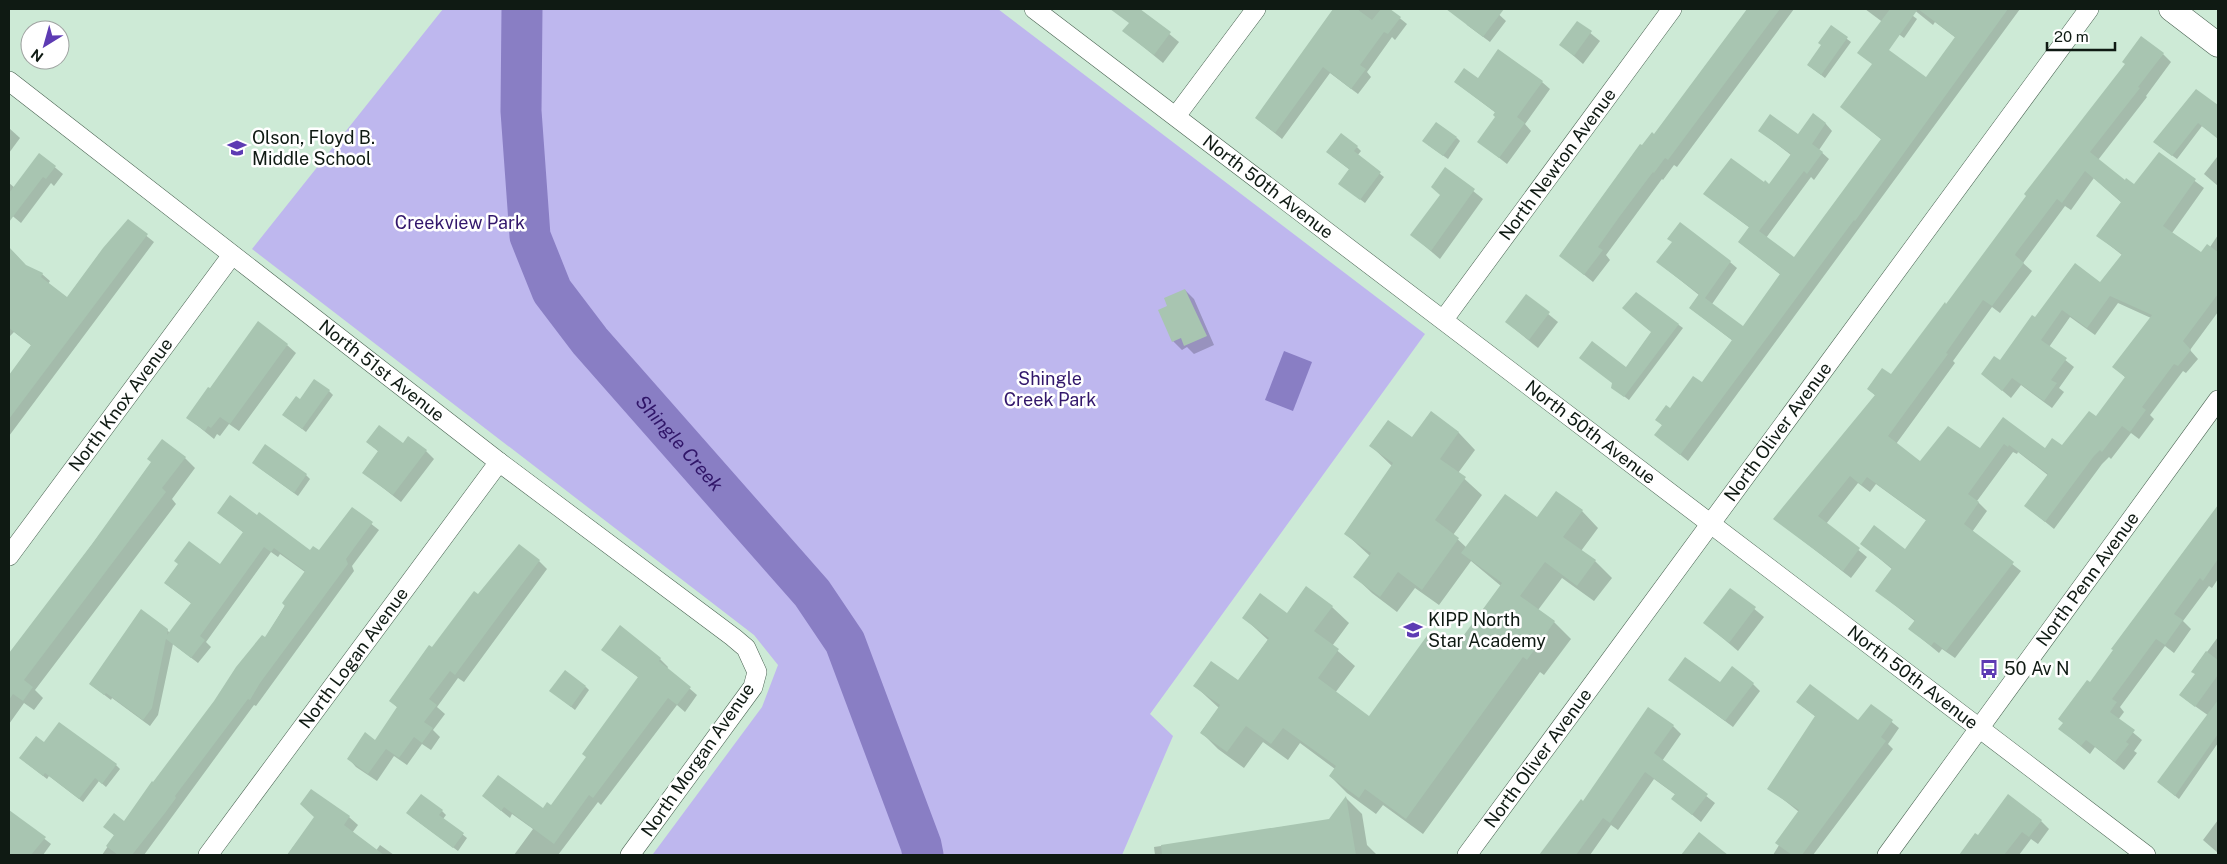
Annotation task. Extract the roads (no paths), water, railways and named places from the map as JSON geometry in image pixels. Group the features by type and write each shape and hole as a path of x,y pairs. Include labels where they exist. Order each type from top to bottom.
{"street":[{"name":"North 50th Avenue","path":"1034,9 1444,319 2146,855"},
{"path":"1176,116 1256,9"},
{"name":"North Newton Avenue","path":"1444,319 1672,9"},
{"name":"North Oliver Avenue","path":"1467,855 2089,9"},
{"path":"2171,9 2218,45"},
{"name":"North 51st Avenue","path":"9,81 499,462 733,637 746,648 754,661"},
{"name":"North Knox Avenue","path":"9,556 232,255"},
{"name":"North Penn Avenue","path":"1887,855 2218,400"},
{"name":"North Logan Avenue","path":"208,855 499,462"},
{"name":"North Morgan Avenue","path":"630,855 753,687 757,672 754,661"}],"waterway":[{"name":"Shingle Creek","path":"522,9 521,111 530,236 552,291 590,341 812,593 845,642 921,845 923,855"}],"place":[{"name":"Olson, Floyd B. Middle School","path":"237,148"},
{"name":"KIPP North Star Academy","path":"1413,630"},
{"name":"50 Av N","path":"1989,669"}],"park label":[{"name":"Creekview Park","path":"460,223"},
{"name":"Shingle Creek Park","path":"1050,389"}]}
